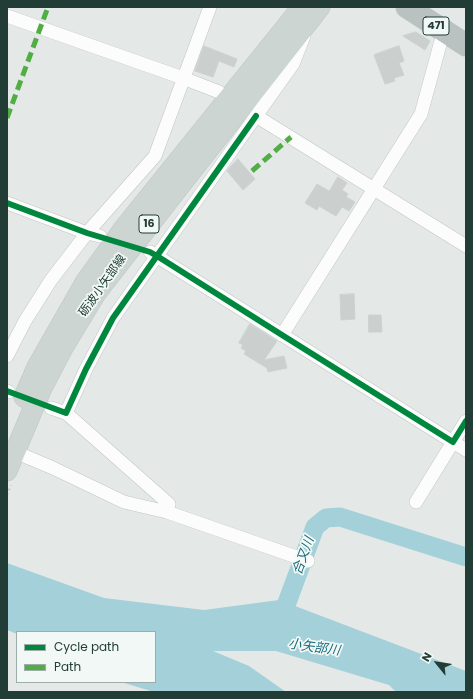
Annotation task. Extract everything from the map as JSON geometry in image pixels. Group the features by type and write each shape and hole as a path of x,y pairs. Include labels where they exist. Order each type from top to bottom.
{"highway":[{"name":"471","path":"407,7 466,45"}],"main road":[{"name":"砺波小矢部線","path":"10,455 37,367 86,281 124,228 228,100 305,15 320,7"},
{"name":"砺波小矢部線","path":"10,455 64,346 96,293 229,122 305,15"}],"street":[{"path":"7,356 28,315 51,280 87,233 155,156 210,7"},
{"path":"66,412 86,369 113,318 154,254 293,64 305,15"},
{"path":"7,16 183,78 219,92 228,100"},
{"path":"282,335 421,114 444,30"},
{"path":"256,116 466,246"},
{"path":"7,203 87,233 100,236"},
{"path":"154,254 466,450"},
{"path":"51,408 66,412 169,504 167,512"},
{"path":"416,502 466,420"},
{"path":"10,455 53,468 124,502 167,512 308,561"}],"water":[{"name":"小矢部川","path":"7,563 104,598 204,610 279,600 287,583 300,585 295,606 466,671 466,692 396,692 389,685 276,651 213,651 249,666 286,692 154,692 124,683 156,683 156,631 16,631 16,634 7,630"}],"building":[{"path":"416,32 430,41 425,50 403,36"},
{"path":"204,46 237,59 234,67 219,61 213,77 195,71"},
{"path":"399,46 404,61 399,63 404,75 394,78 395,81 385,84 374,55"},
{"path":"238,159 255,179 243,190 227,171"},
{"path":"338,177 347,183 342,190 348,194 346,197 355,202 349,211 342,207 336,216 319,206 317,210 305,203 317,184 329,191"},
{"path":"354,294 355,319 341,320 340,295"},
{"path":"369,315 381,315 382,332 369,332"},
{"path":"250,324 277,341 264,360 284,356 287,368 268,372 267,368 244,354 246,351 241,348 243,345 239,343"}],"waterway":[{"name":"合又川","path":"285,608 315,527 326,518 340,517 466,557"}],"marked path":[{"path":"7,118 48,7"},
{"path":"252,171 291,137"}],"cycle path":[{"path":"7,391 66,413 86,369 113,318 256,116"},
{"path":"7,203 87,233 150,252 453,442 466,421"}]}
